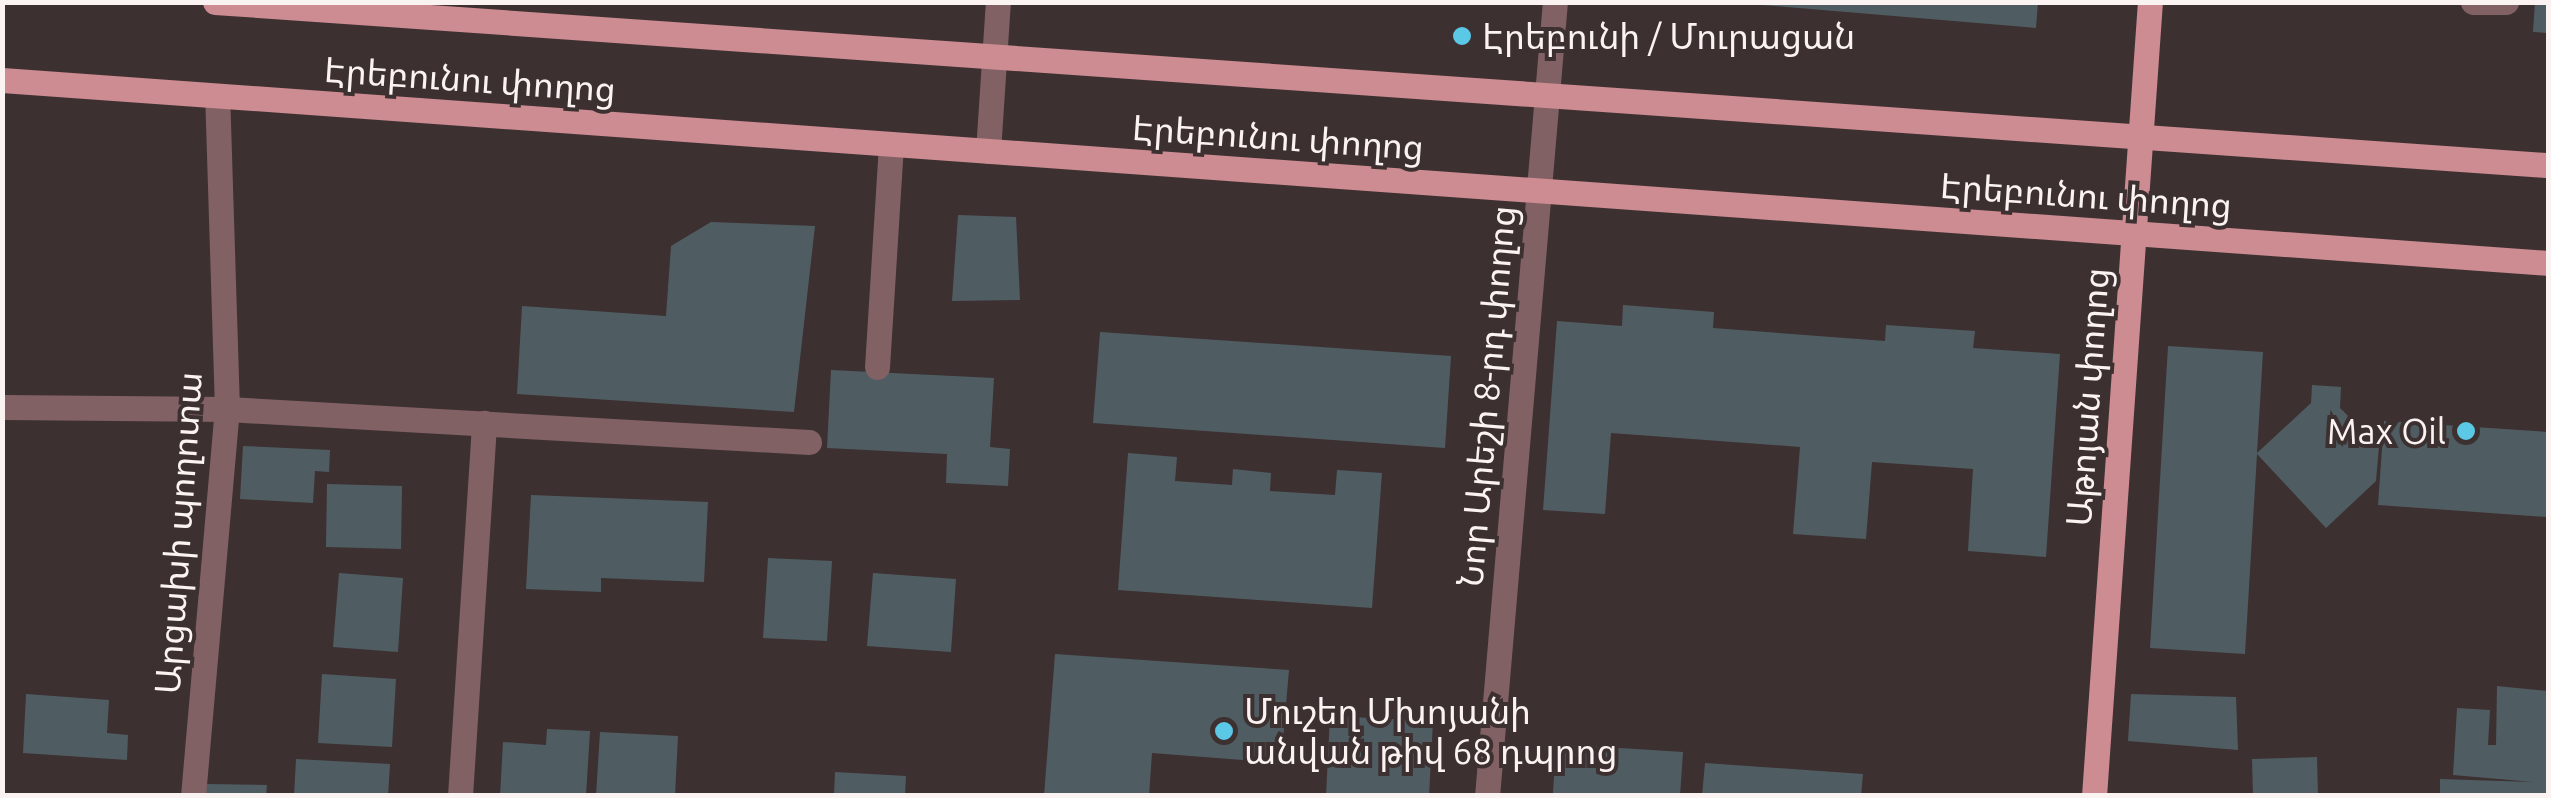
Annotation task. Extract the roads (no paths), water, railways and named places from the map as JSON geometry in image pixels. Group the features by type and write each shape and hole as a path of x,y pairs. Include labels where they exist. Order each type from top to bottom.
{"main road":[{"name":"Էրեբունու փողոց","path":"215,2 432,10 995,57 2548,165"},
{"name":"Աթոյան փողոց","path":"2094,796 2150,2"},
{"name":"Էրեբունու փողոց","path":"2,80 2548,264"}],"street":[{"path":"988,152 998,2"},
{"name":"Նոր Արեշի 8-րդ փողոց","path":"1487,796 1555,2"},
{"path":"2474,2 2506,2"},
{"name":"Արցախի պողոտա","path":"193,796 227,409 216,96"},
{"path":"876,367 892,144"},
{"path":"2,408 227,409 809,442"},
{"path":"460,796 484,424"}],"place":[{"name":"Էրեբունի / Մուրացան","path":"1462,36"},
{"name":"Max Oil","path":"2466,431"},
{"name":"Մուշեղ Մխոյանի անվան թիվ 68 դպրոց","path":"1224,731"}]}
